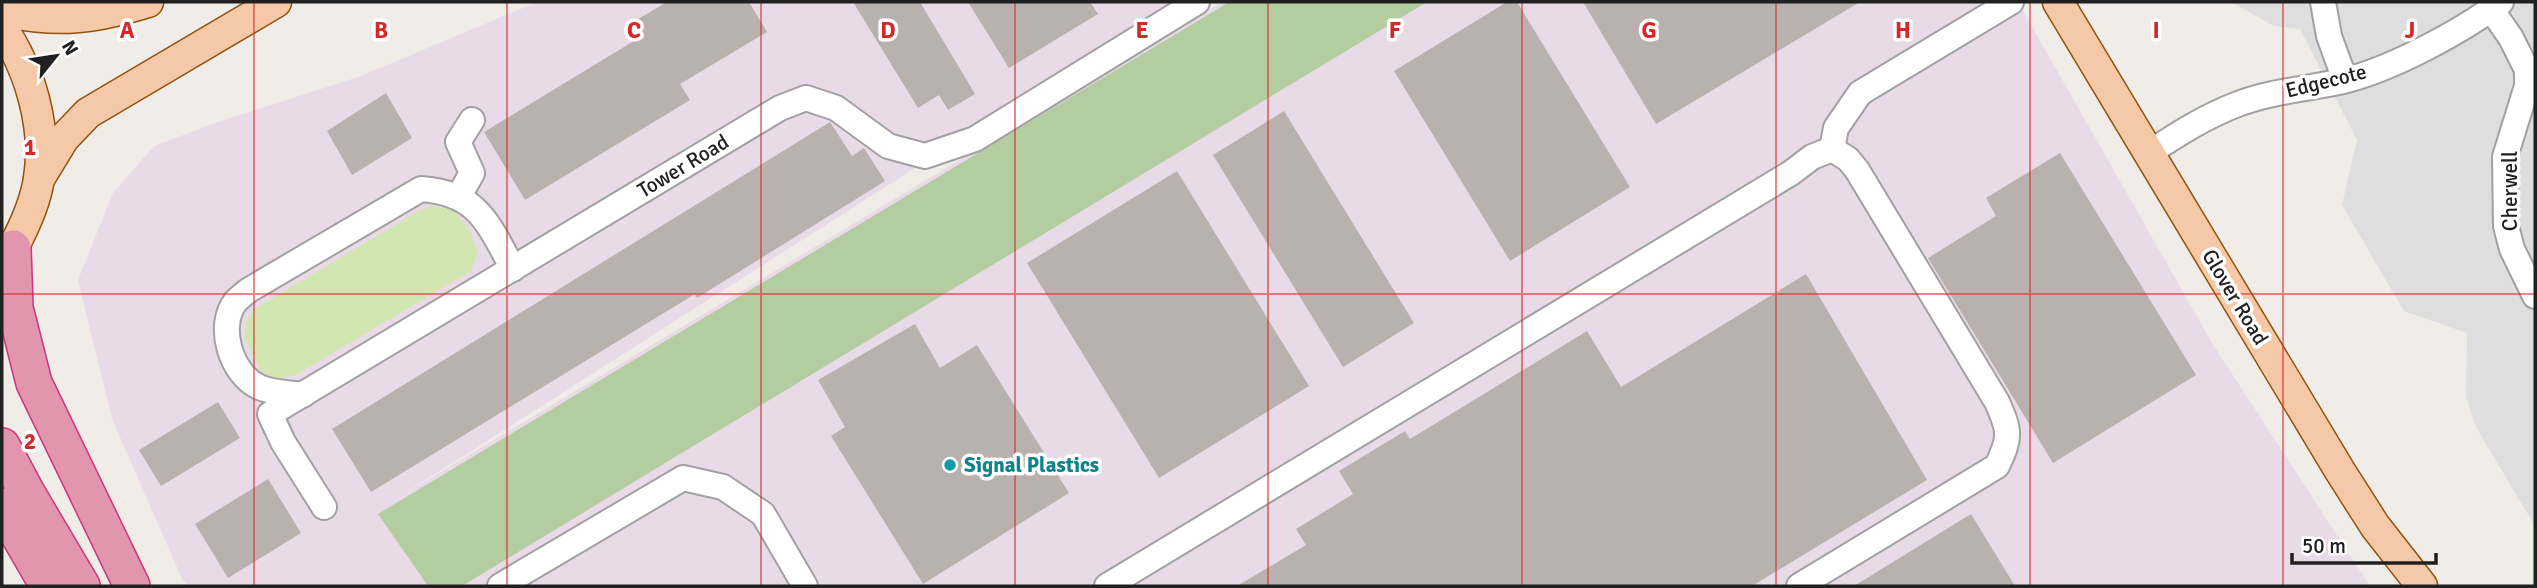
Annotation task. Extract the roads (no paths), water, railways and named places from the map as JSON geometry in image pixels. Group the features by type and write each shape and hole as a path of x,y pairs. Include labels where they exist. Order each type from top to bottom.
{"highway":[{"path":"7,258 22,345 34,383 132,586"},
{"path":"2,446 27,494 82,586"},
{"path":"2,506 48,586"}],"main road":[{"path":"2,11 51,19 73,19 118,11 148,2"},
{"path":"7,258 39,179 64,138 88,113 276,2"},
{"name":"Glover Road","path":"2058,2 2340,471 2375,526 2422,586"},
{"path":"2,28 22,67 34,99 39,127 39,179"}],"street":[{"name":"Tower Road","path":"324,507 270,414 780,108 806,98 836,108 888,146 925,156 975,139 1197,2"},
{"path":"1832,149 1836,128 1860,93 2011,2"},
{"path":"2323,2 2329,36 2345,80"},
{"name":"Edgecote","path":"2149,152 2207,117 2241,102 2345,80 2420,49 2496,5"},
{"name":"Cherwell","path":"2496,5 2527,70 2527,86 2505,157 2506,226 2512,249 2535,296"},
{"path":"459,196 472,173 458,142 472,120"},
{"path":"1107,586 1791,173 1812,157 1832,149"},
{"path":"1799,586 1997,466 2008,444 2006,423 1997,402 1857,170 1848,159 1832,149"},
{"path":"303,395 269,391 256,386 232,357 228,325 235,303 249,290 421,189 459,196 480,214 513,269"},
{"path":"500,586 683,478 723,487 763,514 805,586"}],"place":[{"name":"Signal Plastics","path":"950,465"}]}
